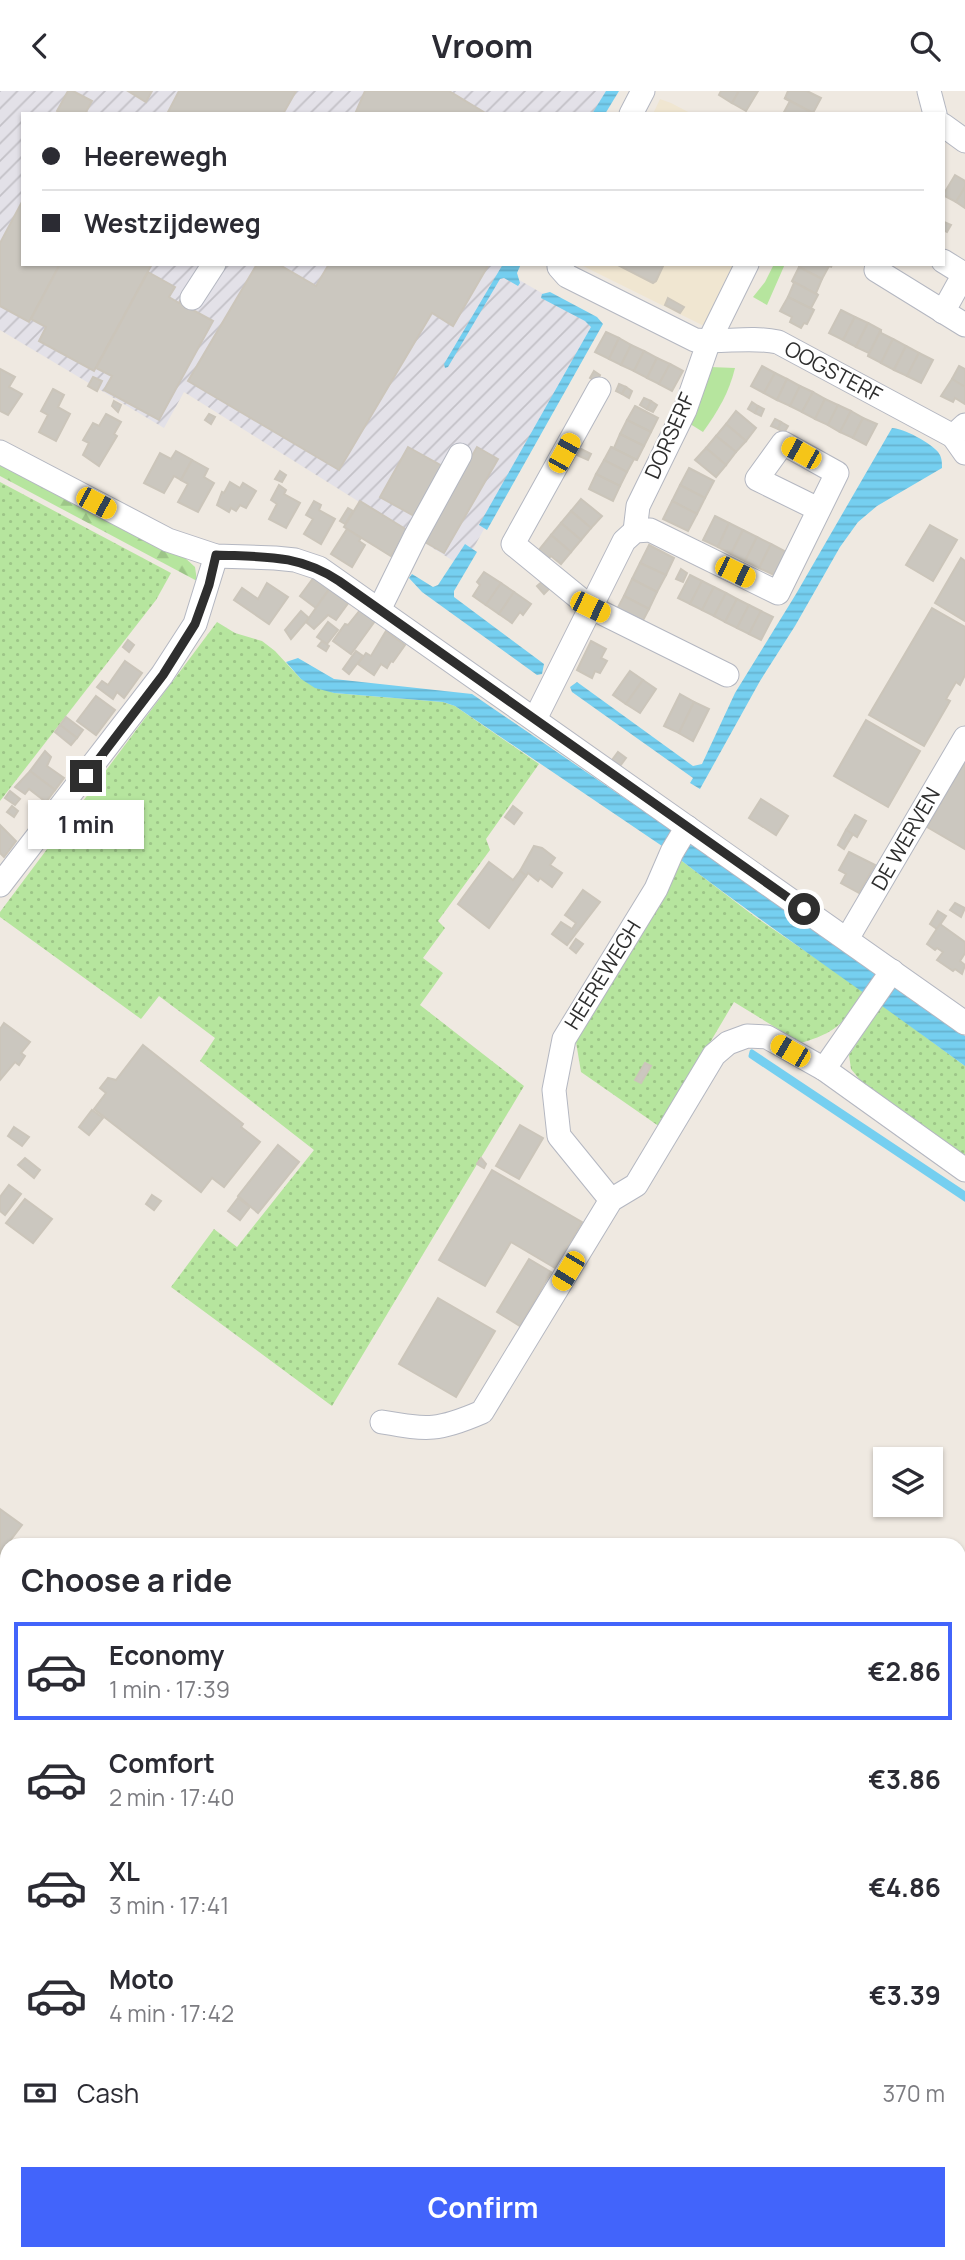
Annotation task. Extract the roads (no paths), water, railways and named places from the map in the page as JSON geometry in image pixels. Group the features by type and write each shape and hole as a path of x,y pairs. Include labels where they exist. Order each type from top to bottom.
{"street":[{"path":"633,112 643,91"},
{"path":"929,91 939,112"},
{"path":"943,312 964,274 945,262"},
{"path":"192,298 213,266"},
{"name":"OOGSTERF","path":"559,266 567,275 695,340 747,338 778,342 961,438"},
{"name":"DORSERF","path":"535,719 624,541 635,531 638,506 685,410 709,341 746,266"},
{"path":"879,266 876,270 965,325"},
{"path":"599,389 513,544 590,607 727,675"},
{"path":"0,452 168,540 216,555 295,560 319,568 535,719 680,838 847,939 889,975 965,1023"},
{"path":"379,610 460,455"},
{"path":"635,531 650,530 778,593 818,509"},
{"path":"0,885 163,675 195,624 216,555"},
{"name":"DE WERVEN","path":"847,939 965,738"},
{"name":"HEEREWEGH","path":"611,1200 559,1136 554,1090 564,1039 656,890 680,838"},
{"path":"824,1069 889,975"},
{"path":"382,1422 420,1429 448,1427 482,1412 611,1200 636,1185 714,1055 728,1043 747,1035 767,1037 824,1069 965,1170"}],"water":[{"path":"606,91 619,91 606,112 593,112"},
{"path":"502,266 520,266 517,273 520,283 518,286 504,278 500,279 448,367 445,368 444,364"},
{"path":"550,292 597,317 603,324 487,530 479,525 591,327 585,321 541,298 542,294"},
{"path":"892,428 910,433 934,448 940,456 942,468 877,506 858,522 840,547 760,681 700,789 690,783 693,778 572,692 570,687 577,682 693,766 702,764 735,693"},
{"path":"465,544 477,552 454,591 454,597 544,664 542,674 537,675 422,592 409,578 412,574 433,587 438,585"},
{"path":"298,658 334,679 472,694 674,832 665,848 455,706 443,702 334,693 315,688 301,679 286,662"},
{"path":"688,841 965,1036 965,1066 678,858"}],"waterway":[{"path":"965,1194 752,1052 751,1056 965,1199"}]}
